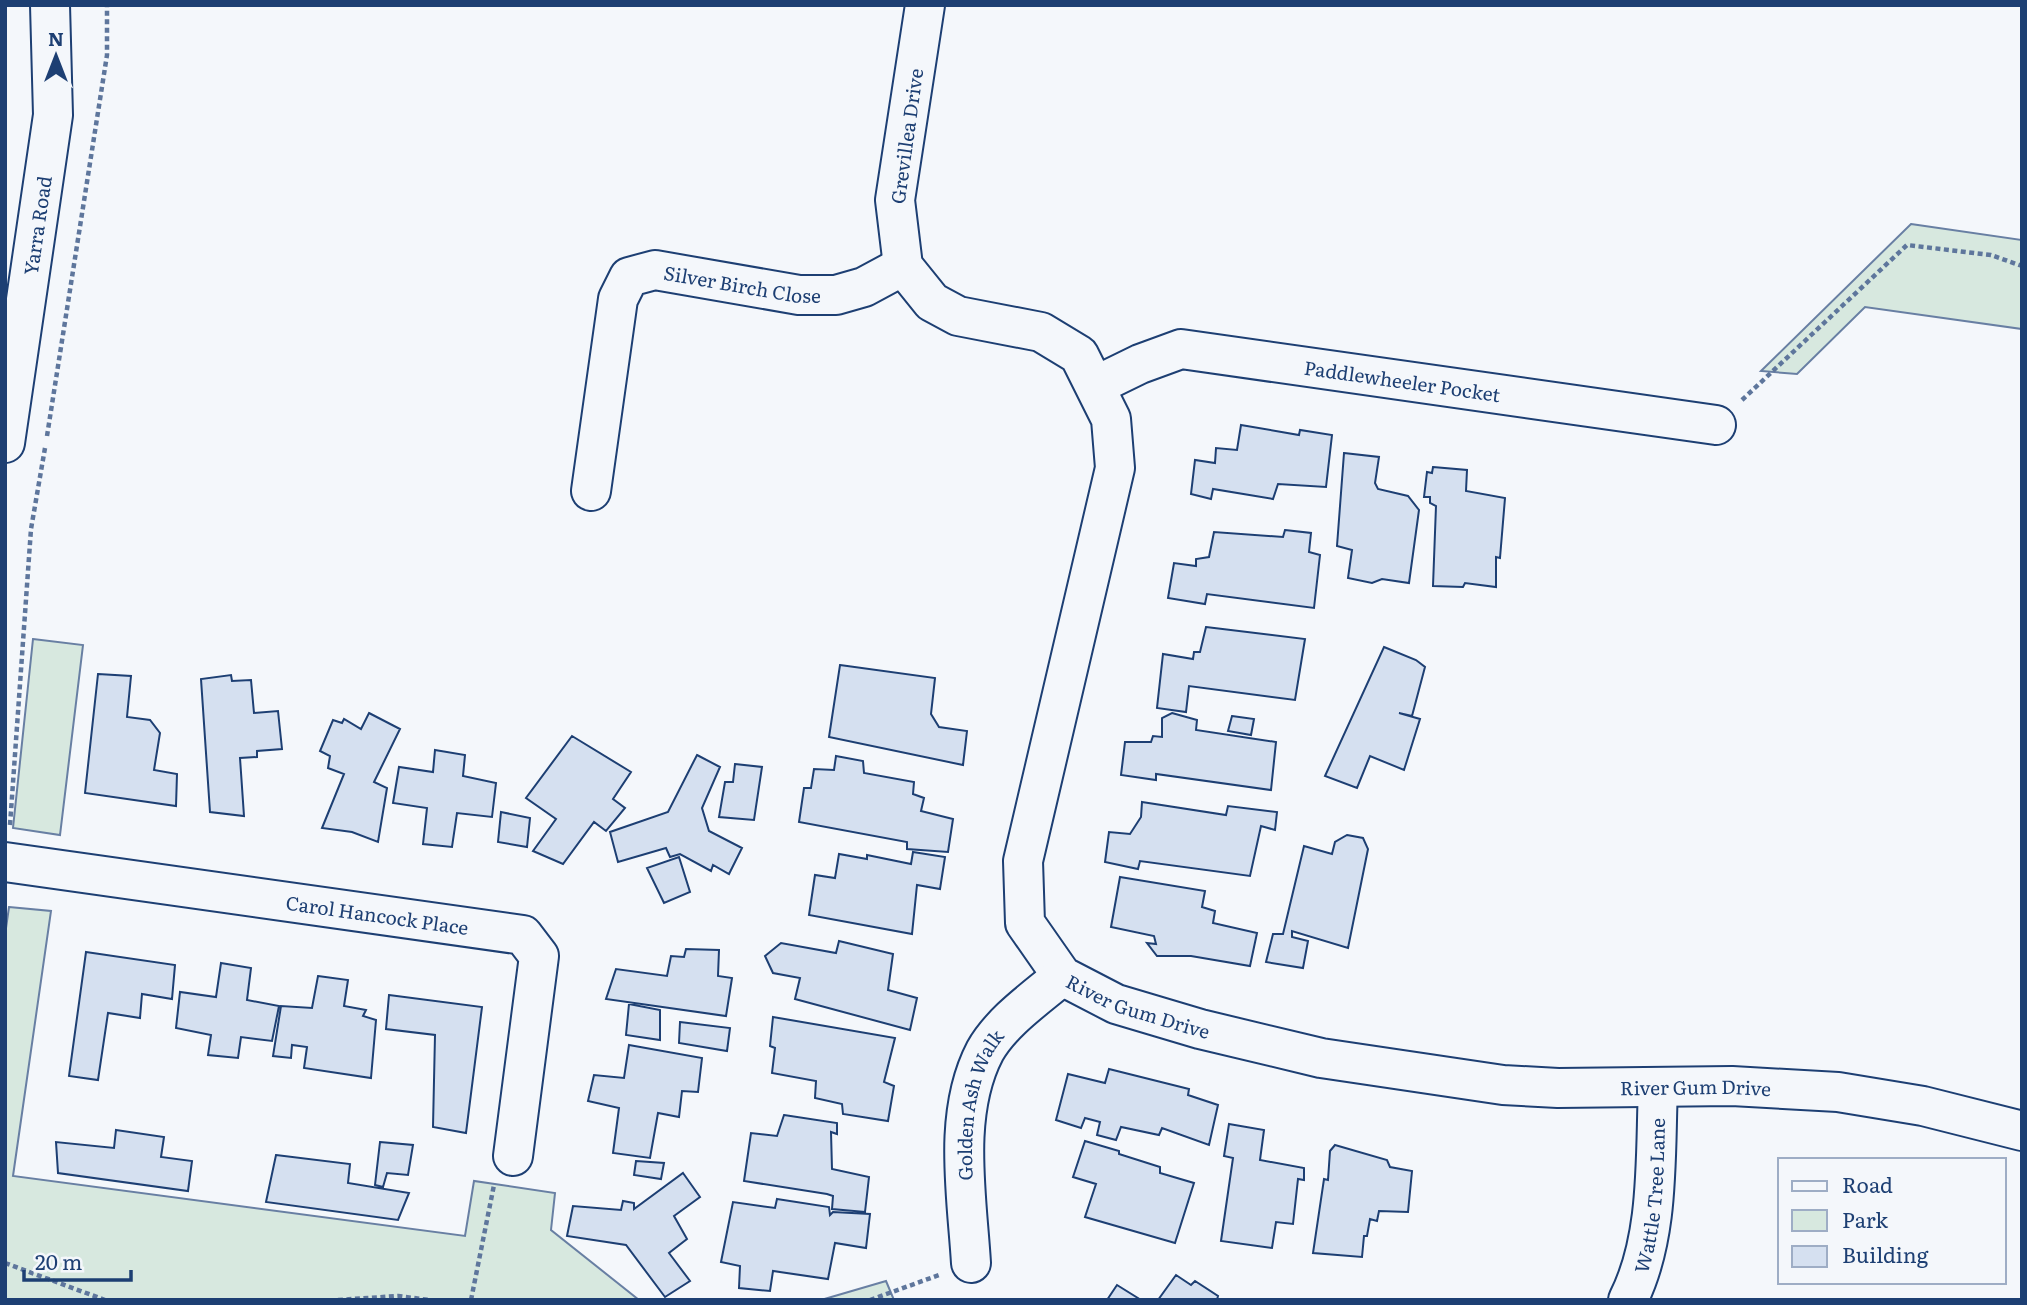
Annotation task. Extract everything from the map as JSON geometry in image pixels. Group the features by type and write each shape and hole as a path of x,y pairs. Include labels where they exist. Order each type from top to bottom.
{"street":[{"name":"Yarra Road","path":"5,443 53,115 50,5"},
{"name":"Grevillea Drive","path":"903,266 895,200 925,5"},
{"name":"River Gum Drive","path":"903,266 932,302 958,316 1041,332 1079,355 1097,385 1111,419 1115,468 1023,861 1025,923 1062,976 1116,1004 1200,1029 1321,1058 1503,1085 1732,1086 1838,1092 1923,1106 2022,1131"},
{"name":"Silver Birch Close","path":"591,491 618,299 629,277 655,270 799,295 836,295 864,288 903,266"},
{"name":"Paddlewheeler Pocket","path":"1097,385 1140,363 1181,349 1716,425"},
{"name":"Carol Hancock Place","path":"6,862 523,935 539,956 513,1156"},
{"name":"Golden Ash Walk","path":"971,1264 966,1124 971,1094 985,1051 1010,1021 1062,976"},
{"name":"Wattle Tree Lane","path":"1628,1300 1645,1249 1652,1206 1658,1087"}],"path":[{"path":"6,862 31,529 107,55 107,5"},
{"path":"1716,425 1906,245 1991,255 2022,266"},
{"path":"471,1300 495,1180 513,1156"},
{"path":"5,1263 105,1300"},
{"path":"870,1300 971,1264"},
{"path":"338,1300 398,1296 429,1300"}],"green space":[{"path":"1911,224 2022,240 2022,329 1865,307 1797,374 1761,371"},
{"path":"33,639 83,645 60,835 13,828"},
{"path":"9,907 51,911 13,1176 465,1236 474,1181 555,1193 551,1230 639,1300 5,1300 5,935"},
{"path":"886,1281 894,1300 821,1300"}],"building":[{"path":"1241,425 1299,435 1300,430 1332,435 1326,487 1278,484 1273,499 1213,489 1211,499 1191,494 1195,460 1215,463 1216,448 1237,450"},
{"path":"1344,453 1379,457 1375,483 1378,489 1408,496 1419,510 1409,583 1382,579 1372,583 1348,578 1352,550 1337,546"},
{"path":"1433,467 1467,470 1466,491 1505,498 1500,558 1496,557 1496,587 1465,583 1463,587 1433,586 1436,506 1430,503 1430,497 1424,497 1427,472 1432,473"},
{"path":"1285,530 1311,533 1309,552 1320,555 1314,608 1207,594 1205,604 1168,598 1174,563 1196,566 1196,559 1209,557 1214,532 1283,537"},
{"path":"1206,627 1305,639 1295,700 1189,686 1186,712 1157,708 1163,654 1193,659 1194,652 1200,652"},
{"path":"1384,647 1416,660 1425,667 1412,716 1399,713 1420,719 1404,770 1370,756 1357,788 1325,776"},
{"path":"840,665 935,678 931,714 939,727 967,731 963,765 829,737"},
{"path":"98,674 131,676 127,717 150,720 160,733 154,770 177,774 176,806 85,793"},
{"path":"231,675 232,681 251,680 254,713 278,711 282,749 257,751 257,757 240,758 244,816 210,812 201,679"},
{"path":"369,713 400,729 374,782 387,788 378,842 352,832 322,828 344,774 328,768 330,756 320,751 333,720 342,723 344,719 361,729"},
{"path":"1172,713 1197,720 1196,730 1276,742 1271,790 1156,774 1156,780 1121,775 1125,742 1151,742 1153,736 1162,737 1162,718"},
{"path":"1232,716 1254,719 1251,735 1228,731"},
{"path":"572,736 631,772 613,799 625,808 606,831 594,822 563,864 533,851 556,819 526,798"},
{"path":"435,750 465,755 463,776 496,783 492,817 457,813 452,847 423,844 427,808 393,803 399,767 433,772"},
{"path":"697,755 720,767 702,808 709,831 742,848 729,874 713,865 711,871 680,854 670,857 666,848 618,862 610,832 668,812"},
{"path":"836,756 863,761 864,773 914,782 913,794 924,798 921,811 953,819 948,852 907,849 907,842 799,822 804,788 811,788 814,769 834,770"},
{"path":"735,764 762,767 754,820 719,817 725,782 733,782"},
{"path":"1142,802 1226,815 1228,806 1277,812 1275,830 1261,826 1250,876 1140,861 1138,869 1105,862 1109,832 1130,834 1141,817"},
{"path":"501,812 530,818 527,847 498,842"},
{"path":"1347,835 1363,838 1368,849 1348,948 1292,931 1292,937 1308,941 1303,968 1266,962 1273,934 1283,934 1304,846 1332,854 1335,842"},
{"path":"913,852 945,857 940,889 917,885 912,934 809,915 815,875 835,878 839,854 867,859 867,855 911,864"},
{"path":"679,857 690,892 664,903 647,868"},
{"path":"1120,877 1205,891 1202,907 1215,911 1213,923 1257,933 1250,966 1191,956 1157,956 1147,943 1156,944 1154,936 1111,927"},
{"path":"839,941 893,954 888,990 917,998 910,1030 795,999 800,978 773,973 765,956 781,943 836,953"},
{"path":"686,949 719,950 718,976 732,978 726,1016 606,999 616,969 667,976 671,956 684,957"},
{"path":"86,952 175,965 172,999 142,994 140,1018 108,1013 98,1080 69,1076"},
{"path":"221,963 251,968 247,1000 279,1006 272,1041 241,1037 238,1058 208,1055 211,1035 176,1028 180,992 216,997"},
{"path":"318,976 348,980 344,1006 366,1010 363,1016 376,1020 371,1078 304,1068 307,1047 292,1045 291,1058 273,1056 281,1006 312,1008"},
{"path":"389,995 482,1007 466,1133 433,1127 435,1035 386,1029"},
{"path":"629,1004 660,1010 660,1040 626,1035"},
{"path":"773,1017 895,1038 884,1082 894,1086 888,1121 843,1114 842,1104 815,1098 816,1081 772,1073 775,1048 770,1046"},
{"path":"680,1022 730,1028 727,1051 679,1043"},
{"path":"629,1045 702,1058 698,1092 682,1091 679,1117 658,1113 650,1158 613,1153 619,1108 588,1101 594,1075 624,1078"},
{"path":"1109,1069 1189,1089 1188,1095 1218,1105 1209,1145 1162,1128 1159,1135 1121,1127 1116,1140 1097,1135 1100,1122 1085,1118 1081,1128 1056,1120 1068,1074 1105,1083"},
{"path":"784,1115 837,1123 837,1134 831,1132 832,1169 869,1177 865,1212 832,1209 833,1196 827,1194 744,1181 751,1133 777,1136"},
{"path":"1229,1124 1264,1130 1260,1160 1304,1168 1304,1180 1298,1179 1293,1224 1276,1222 1272,1248 1221,1241 1233,1158 1224,1156"},
{"path":"116,1130 164,1137 161,1157 192,1161 188,1191 58,1173 56,1142 114,1148"},
{"path":"1085,1141 1160,1167 1160,1173 1194,1183 1175,1243 1085,1217 1096,1184 1073,1177"},
{"path":"380,1142 413,1145 408,1175 387,1173 383,1187 375,1185"},
{"path":"1335,1145 1387,1160 1390,1167 1412,1171 1408,1212 1379,1211 1377,1221 1370,1219 1367,1236 1364,1236 1362,1257 1313,1253 1324,1179 1328,1180 1330,1151"},
{"path":"276,1155 350,1164 348,1183 409,1193 398,1220 266,1202"},
{"path":"636,1161 664,1163 661,1179 634,1175"},
{"path":"683,1173 700,1197 674,1216 687,1239 669,1253 690,1281 665,1297 626,1245 567,1236 573,1206 621,1210 623,1201 634,1203 634,1209"},
{"path":"777,1199 829,1207 830,1215 833,1212 870,1214 866,1248 835,1243 828,1279 773,1271 770,1291 739,1288 740,1266 721,1262 733,1202 775,1208"},
{"path":"1176,1275 1191,1285 1195,1281 1218,1296 1217,1300 1158,1300"},
{"path":"1117,1285 1141,1300 1107,1300"}]}
